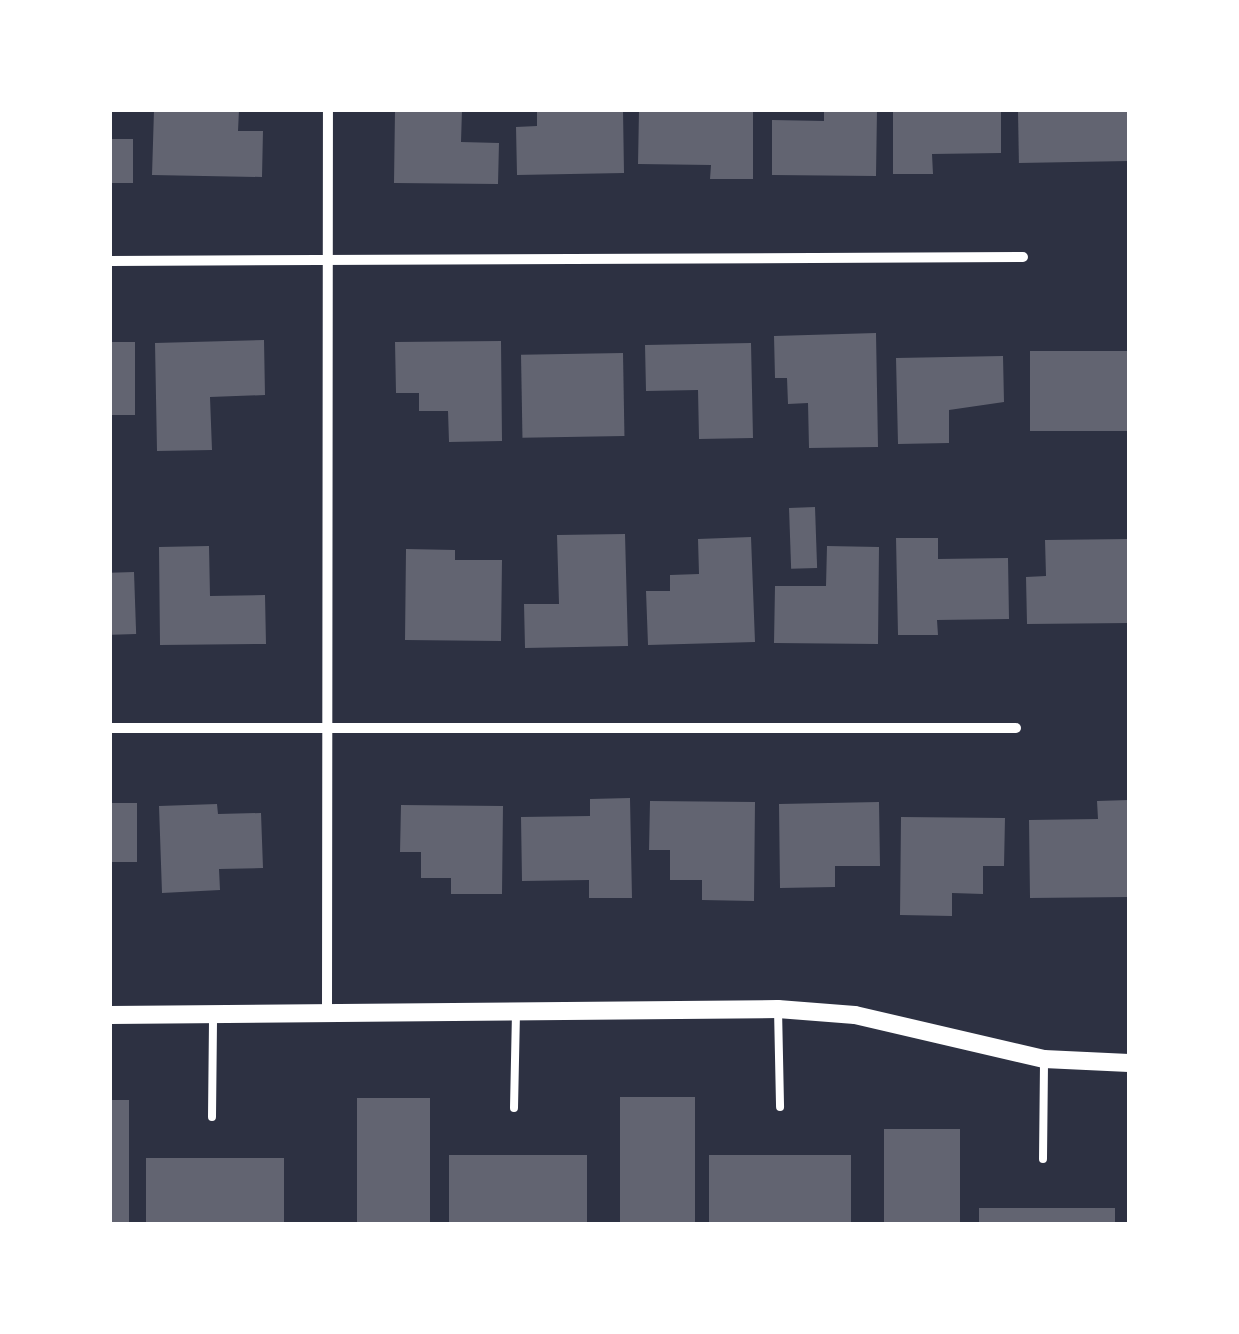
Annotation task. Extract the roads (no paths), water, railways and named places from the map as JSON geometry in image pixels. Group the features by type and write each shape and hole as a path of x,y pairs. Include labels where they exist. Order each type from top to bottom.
{"street":[{"path":"327,1014 328,110"},
{"path":"110,262 1023,257"},
{"path":"110,728 1016,728"},
{"path":"110,1014 778,1009 872,1018 1044,1059 1129,1062"}],"lane":[{"path":"778,1009 780,1107"},
{"path":"514,1108 516,1012"},
{"path":"212,1117 213,1014"},
{"path":"1042,1159 1044,1059"}]}
